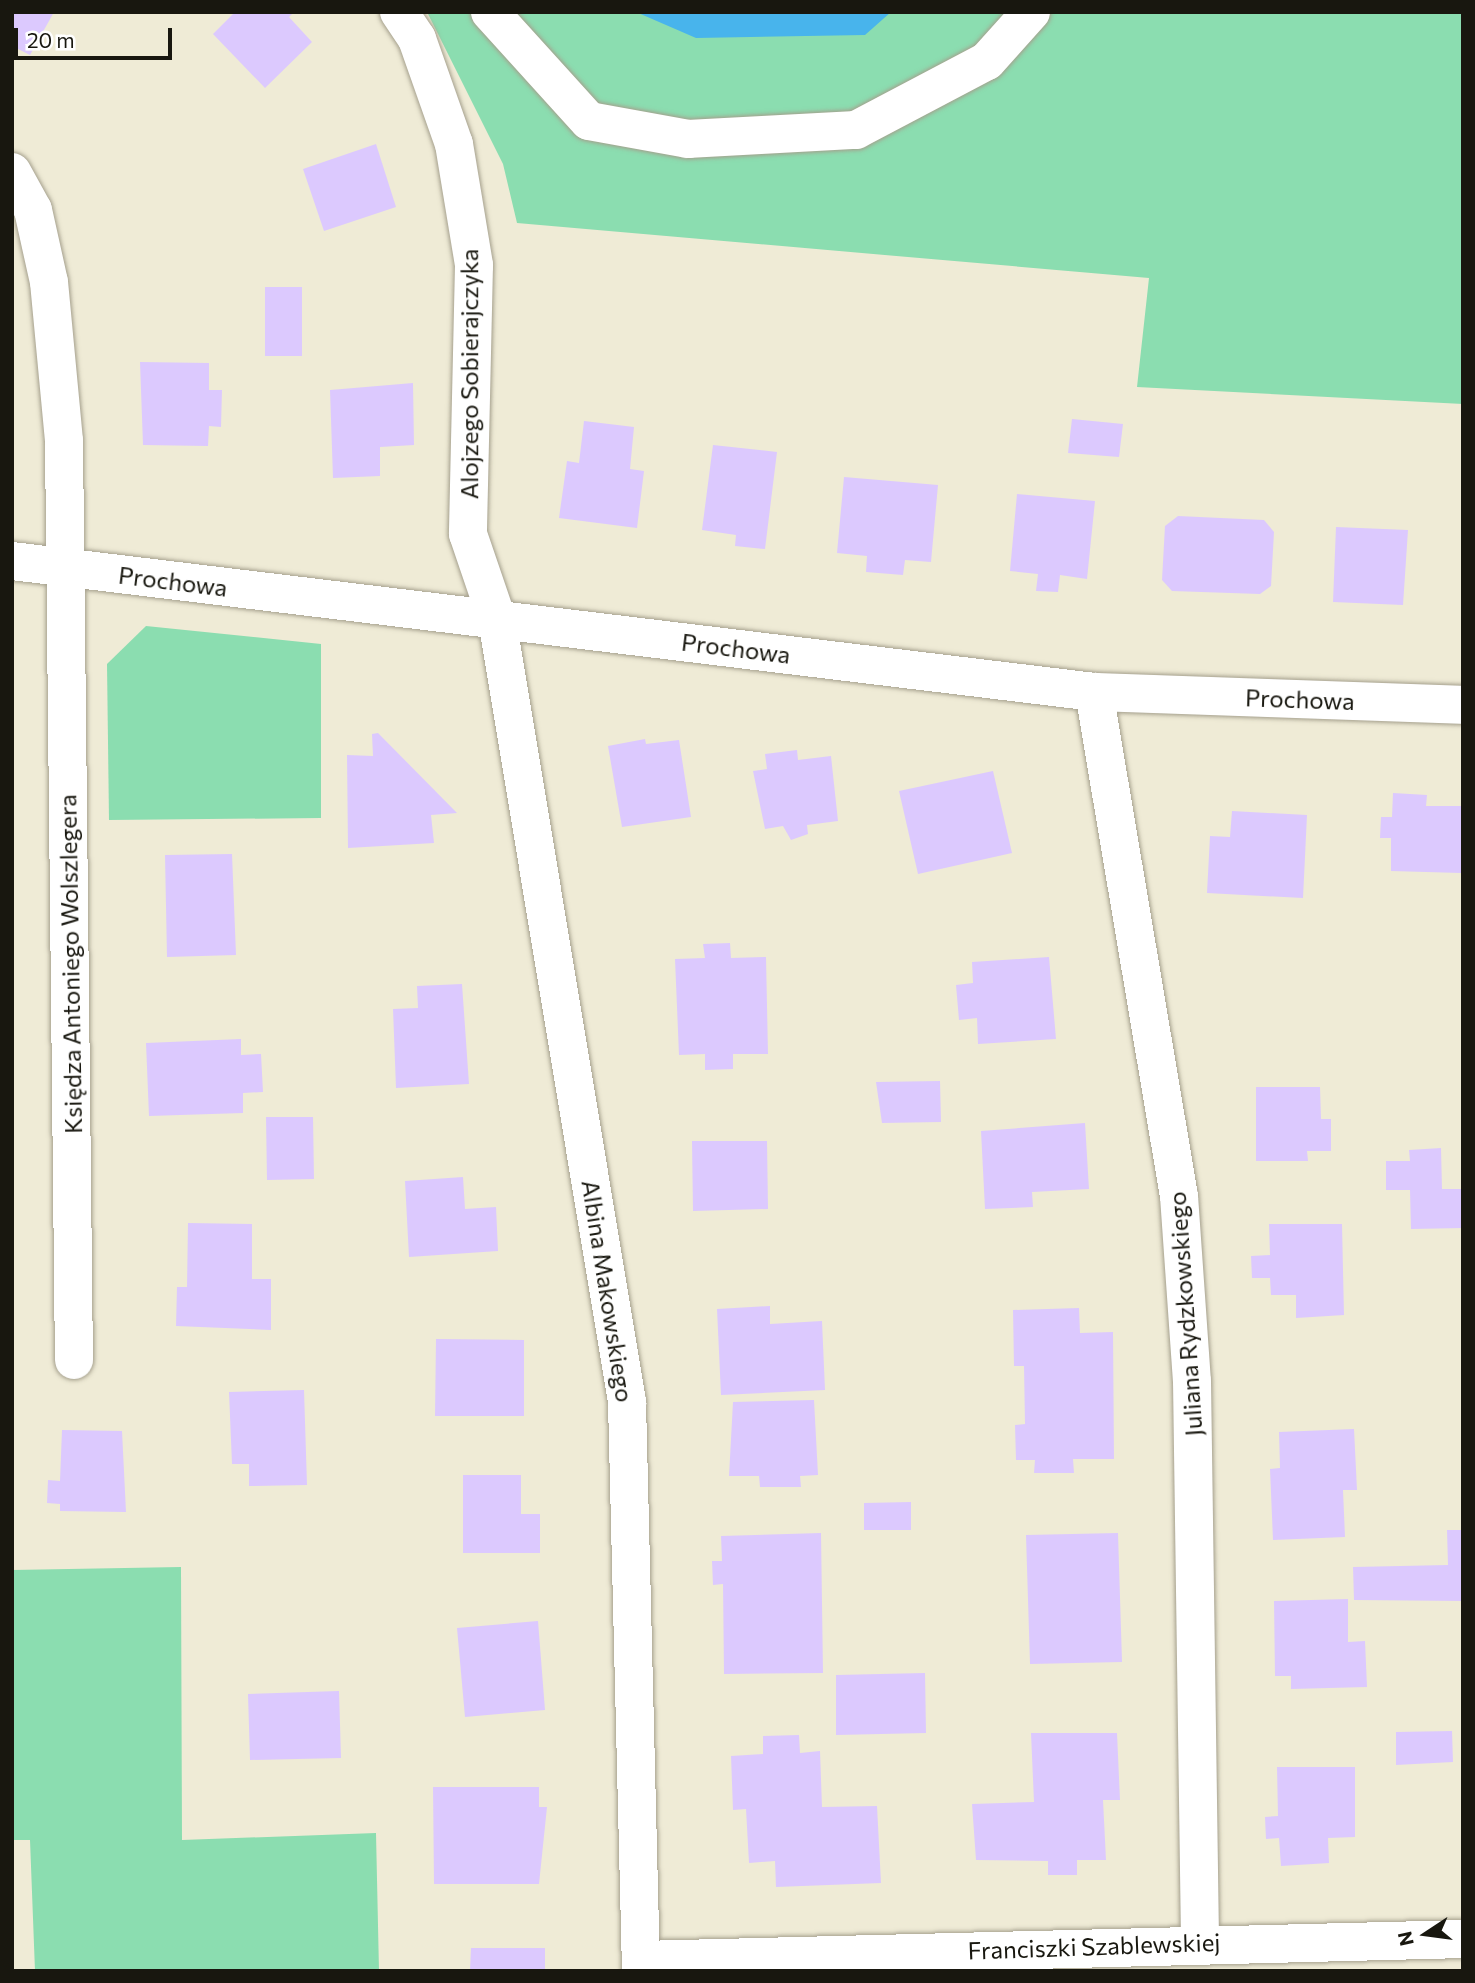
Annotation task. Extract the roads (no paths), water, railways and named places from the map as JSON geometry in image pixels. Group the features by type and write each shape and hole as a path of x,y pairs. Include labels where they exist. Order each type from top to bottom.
{"street":[{"name":"Alojzego Sobierajczyka","path":"399,12 417,39 454,144 474,265 468,534 497,619"},
{"path":"491,12 589,121 688,139 856,130 987,61 1031,12"},
{"name":"Księdza Antoniego Wolszlegera","path":"12,172 33,210 49,282 64,441 74,1360"},
{"name":"Prochowa","path":"12,561 1094,692 1463,705"},
{"name":"Albina Makowskiego","path":"497,619 627,1402 641,1965"},
{"name":"Juliana Rydzkowskiego","path":"1094,692 1179,1196 1192,1381 1200,1943"},
{"name":"Franciszki Szablewskiej","path":"641,1965 1200,1943 1463,1939"}],"water":[{"path":"636,12 891,12 865,35 696,38"}]}
